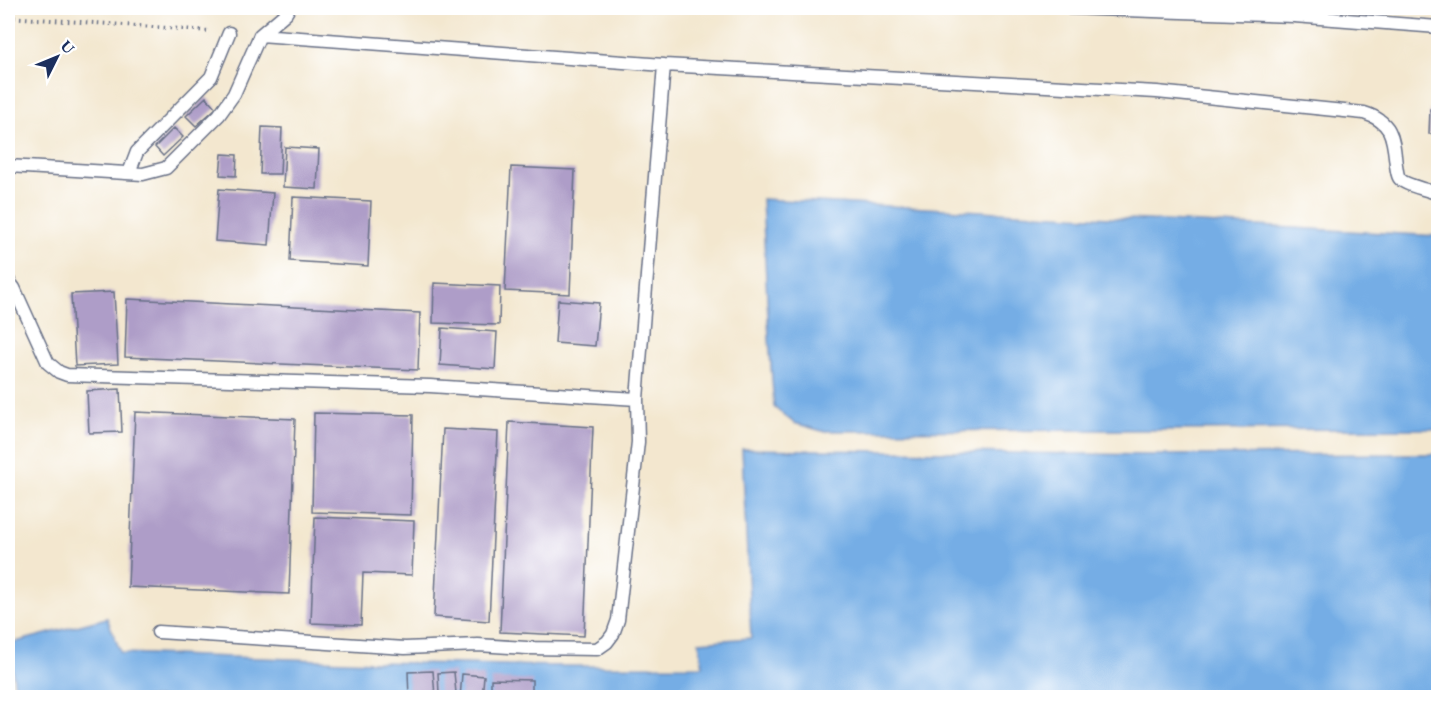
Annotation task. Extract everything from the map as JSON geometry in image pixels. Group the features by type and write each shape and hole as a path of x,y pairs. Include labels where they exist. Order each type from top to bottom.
{"lane":[{"path":"8,166 143,174 166,168 219,115 234,94 260,35 290,8"},
{"path":"1069,8 1148,9 1294,16 1346,14 1438,27"},
{"path":"129,172 137,152 211,78 229,33"},
{"path":"260,35 664,65 1158,92 1364,113 1386,125 1393,138 1399,179 1438,195"},
{"path":"158,632 405,648 478,645 597,649 607,642 618,620 638,442 637,399 664,65"},
{"path":"8,280 14,288 48,363 67,375 430,386 637,399"}],"path":[{"path":"8,16 229,33"}],"water":[{"path":"762,199 1438,236 1438,429 822,431 794,423 774,407"},
{"path":"742,449 1152,455 1438,454 1438,697 17,698 8,644 107,618 121,653 485,665 703,666 699,642 751,638"}],"building":[{"path":"206,97 216,108 196,126 186,116"},
{"path":"1430,109 1438,109 1438,134 1429,134"},
{"path":"262,127 282,128 280,174 260,174"},
{"path":"174,128 183,137 163,156 155,147"},
{"path":"285,147 319,149 317,189 283,187"},
{"path":"222,154 237,155 236,176 220,175"},
{"path":"511,167 575,170 570,294 505,291"},
{"path":"219,189 273,193 269,245 215,241"},
{"path":"293,197 371,201 368,266 290,261"},
{"path":"434,283 500,286 499,325 433,323"},
{"path":"114,292 118,364 75,366 71,294"},
{"path":"127,299 420,313 418,370 125,357"},
{"path":"558,300 599,303 595,346 555,343"},
{"path":"442,328 497,332 495,369 440,365"},
{"path":"120,389 122,432 89,433 87,391"},
{"path":"135,412 295,419 289,594 128,587"},
{"path":"314,413 413,415 411,515 312,512"},
{"path":"509,422 593,427 584,636 500,632"},
{"path":"443,429 498,432 489,621 434,617"},
{"path":"315,517 414,521 412,575 363,573 361,625 311,623"},
{"path":"433,671 435,696 409,698 408,672"},
{"path":"454,672 456,693 439,694 438,673"},
{"path":"462,674 484,676 482,698 460,698"},
{"path":"491,679 532,680 532,698 491,698"}]}
